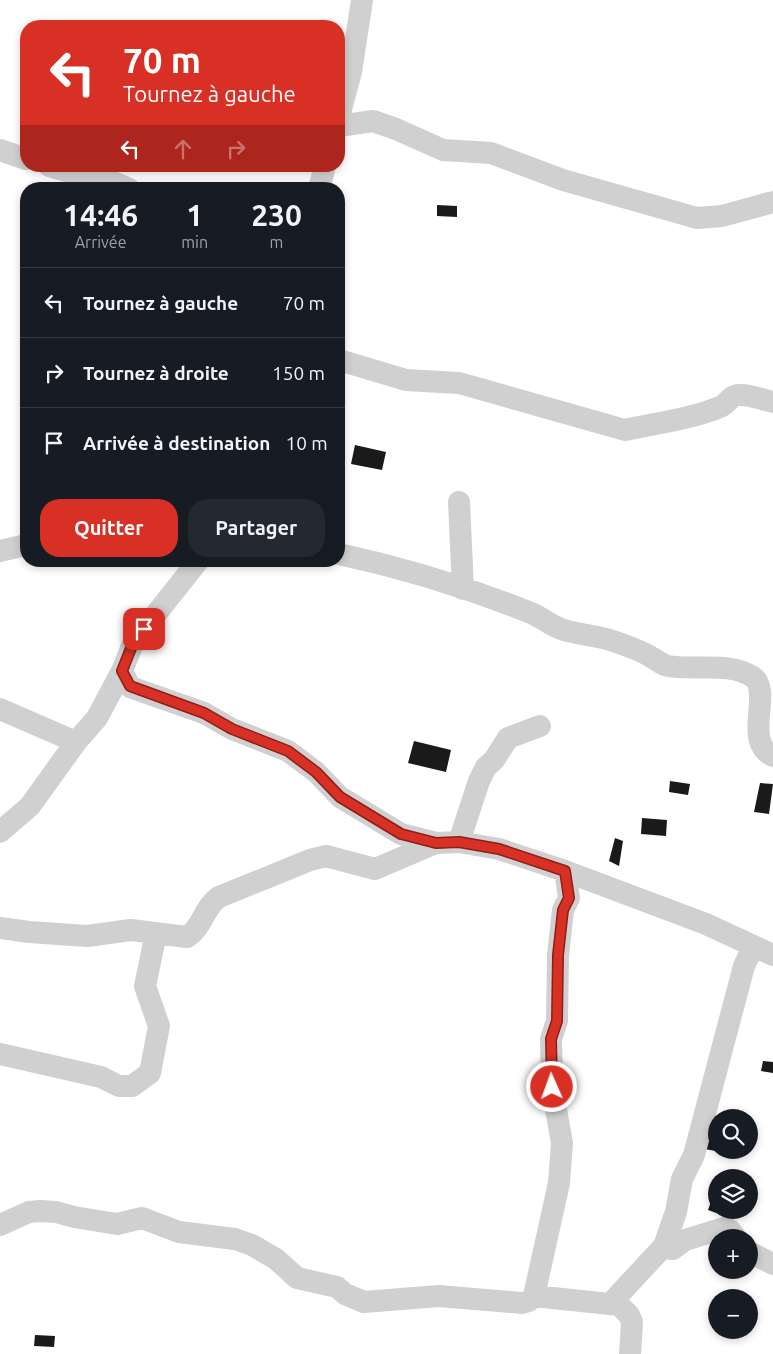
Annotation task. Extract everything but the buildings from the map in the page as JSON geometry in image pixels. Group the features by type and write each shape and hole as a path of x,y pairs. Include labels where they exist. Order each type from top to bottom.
{"street":[{"path":"345,94 351,72 362,0"},
{"path":"345,125 373,121 443,150 491,153 564,180 697,218 722,216 772,201"},
{"path":"0,150 20,156"},
{"path":"66,172 98,176 112,182"},
{"path":"345,362 406,380 459,383 625,430 651,423 688,418 721,407 732,397 739,395 773,402"},
{"path":"459,502 463,589"},
{"path":"0,551 20,546"},
{"path":"345,555 391,566 463,589 532,613 560,629 611,640 650,656 666,666 736,670 749,674 756,678 760,686 759,720 761,743 768,753 773,756"},
{"path":"0,832 30,806 76,742 96,718 121,682 133,643 193,567"},
{"path":"121,682 204,713 232,729 288,751 316,772 340,797 401,834 436,843 459,842 499,849 565,871 706,924 763,951 744,966 694,1155 682,1180 676,1212 664,1246 611,1303"},
{"path":"0,709 76,742"},
{"path":"459,842 479,781 486,767 494,760 508,738 540,726"},
{"path":"0,928 87,936 131,930 187,937 194,932 208,908 220,897 310,860 326,856 375,868 436,843"},
{"path":"0,1225 29,1212 40,1211 56,1212 74,1218 118,1224 142,1218 179,1232 235,1239 252,1245 276,1259 298,1278 337,1287 346,1294 364,1302 439,1296 522,1303 529,1301 534,1296 560,1173 562,1143 552,1087 551,1039 557,1021 558,955 563,910 569,898 565,871"},
{"path":"0,1054 102,1077 119,1086 132,1086 141,1081 150,1074 158,1026 157,1017 145,986 156,934"},
{"path":"664,1246 673,1249 685,1240 708,1233"},
{"path":"758,1256 773,1264"},
{"path":"534,1296 611,1303 625,1310 632,1322 630,1354"}],"route":[{"path":"144,629 133,643 122,671 130,686 204,713 232,729 288,751 316,772 340,797 401,834 436,843 459,842 499,849 565,871 569,898 563,910 558,955 557,1021 551,1039 552,1087"}]}
